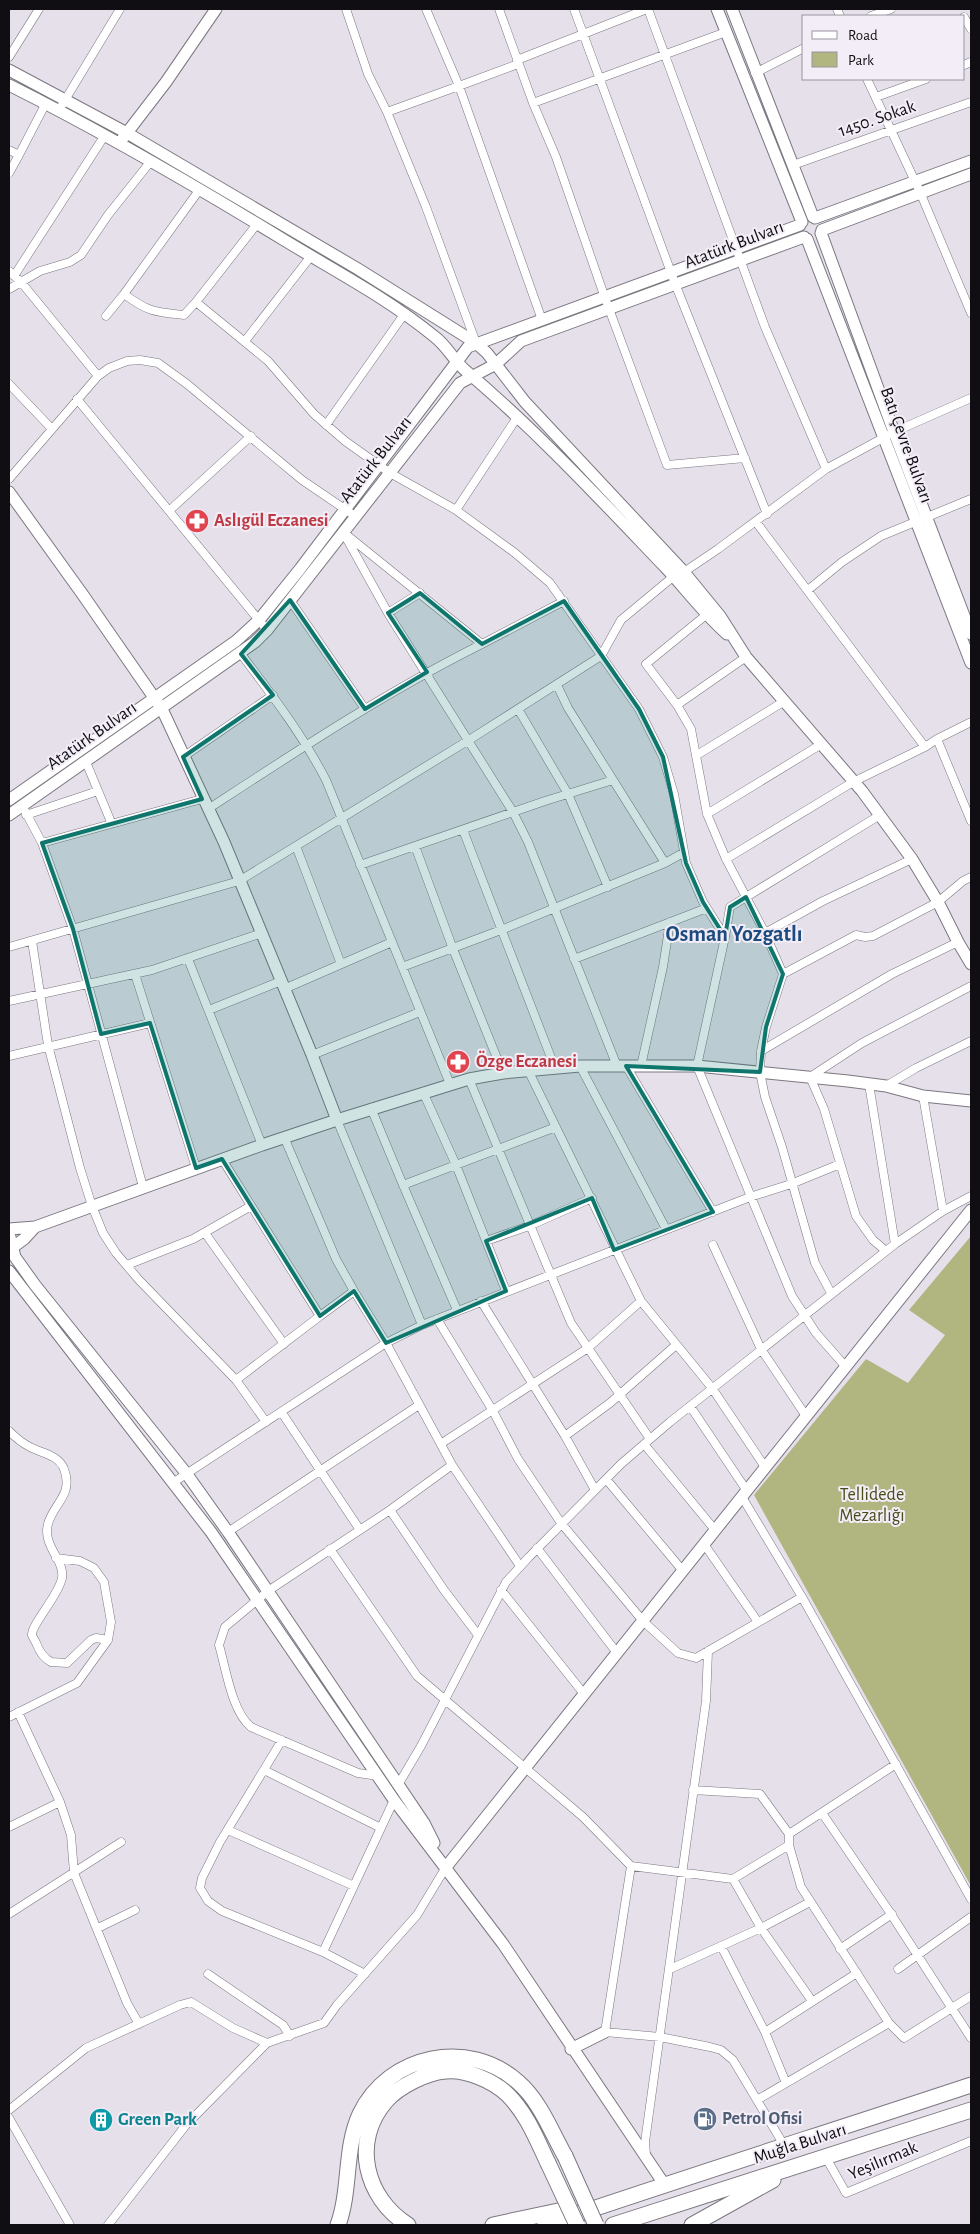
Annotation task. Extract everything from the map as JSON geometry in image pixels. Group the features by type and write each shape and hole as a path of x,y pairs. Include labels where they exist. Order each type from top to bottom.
{"highway":[{"path":"338,2225 344,2198 354,2128 369,2097 397,2071 423,2060 450,2056 478,2060 499,2069 518,2082 534,2100 565,2156 596,2225"},
{"path":"408,2225 388,2209 376,2193 368,2174 366,2154 372,2122 386,2100 410,2082 446,2071 480,2076 508,2095 529,2123 577,2225"},
{"name":"Muğla Bulvarı","path":"660,2185 785,2147 971,2085"},
{"name":"Muğla Bulvarı","path":"613,2225 971,2110"},
{"path":"692,2225 807,2162"},
{"path":"493,2225 552,2213 616,2194 660,2185"},
{"path":"545,2225 660,2185"}],"main road":[{"path":"120,143 166,82 216,9"},
{"path":"717,9 801,224 800,232 806,238 817,238 821,231 821,223 814,218 732,9"},
{"path":"9,70 127,133 358,269 476,343 496,364 525,402 679,574 706,615 735,642"},
{"path":"9,84 120,143 200,189 405,313 437,339 457,361 518,416 720,616 746,657 880,815 912,859 970,960"},
{"path":"801,224 806,218 814,218 971,161"},
{"path":"821,231 971,174"},
{"name":"Atatürk Bulvarı","path":"9,815 25,810 86,762 241,654 267,630 343,532 350,513 380,466 468,347 738,250 801,224"},
{"name":"Batı Çevre Bulvarı","path":"821,231 890,435 922,519 971,663"},
{"name":"Atatürk Bulvarı","path":"9,800 236,641 259,620 350,513 390,473 460,383 496,364 521,341 806,238"},
{"name":"Batı Çevre Bulvarı","path":"806,238 890,435"},
{"path":"9,492 162,709 202,799 224,842 337,1120"},
{"name":"Batı Çevre Bulvarı","path":"922,519 970,625"},
{"path":"10,1250 35,1228 262,1144 423,1092 503,1072 580,1066 697,1066 810,1076 886,1086 923,1096 971,1101"},
{"path":"446,1867 971,1210"},
{"path":"9,1228 35,1228"},
{"path":"9,1233 11,1238 10,1250 35,1285 186,1473 228,1532 424,1823 446,1867"},
{"path":"9,1271 211,1532 394,1800 503,1944 646,2158 660,2185"},
{"path":"572,2049 605,2032"}],"street":[{"path":"9,57 39,9"},
{"path":"59,110 120,9"},
{"path":"346,9 368,74 387,112 426,208 476,343"},
{"path":"426,9 459,86 542,320"},
{"path":"499,9 533,103 556,157 609,310 668,465 745,458"},
{"path":"574,9 671,274 767,514"},
{"path":"387,112 459,86 648,9 765,327 826,469"},
{"path":"874,15 891,9"},
{"path":"533,103 726,32"},
{"path":"756,73 802,49"},
{"path":"868,80 920,192 971,313"},
{"path":"876,97 923,80"},
{"name":"1450. Sokak","path":"792,165 971,102"},
{"path":"9,173 46,103"},
{"path":"98,376 11,273 105,135"},
{"path":"9,150 19,155"},
{"path":"9,289 40,271 70,262 81,255 108,215 151,161"},
{"path":"106,316 200,189"},
{"path":"124,294 143,308 155,312 184,315 257,224"},
{"path":"245,341 311,256"},
{"path":"196,302 268,360 314,414 326,425 390,473 456,510 515,553 550,583 638,709 663,756 674,794 686,863 708,908 725,936"},
{"path":"326,425 405,313"},
{"path":"9,479 98,376 109,368 127,361 140,360 158,363 187,384 302,480 350,513"},
{"path":"9,384 52,429"},
{"path":"9,947 239,881 469,740 601,656 621,620 679,574 756,522 826,469 890,435 971,398"},
{"path":"77,399 267,630"},
{"path":"456,510 518,416"},
{"path":"170,510 251,436"},
{"path":"808,590 881,536 971,499"},
{"path":"756,522 925,747"},
{"path":"343,532 482,644"},
{"path":"343,532 388,613 427,672 513,812 528,842 574,959 621,1066 713,1212"},
{"path":"388,613 420,593"},
{"path":"290,600 365,709"},
{"path":"208,809 307,744 427,672 564,601"},
{"path":"706,615 646,664 677,705 691,729 707,814 726,859 765,934 783,974 766,1027 761,1051 760,1072 764,1097 782,1147 815,1263 831,1293"},
{"path":"241,654 273,695 307,744 326,780 450,1084"},
{"path":"677,705 746,657"},
{"path":"557,685 568,708 665,863"},
{"path":"183,756 273,695"},
{"path":"696,755 783,702"},
{"path":"518,709 568,794 608,887"},
{"path":"726,859 852,782 925,747 971,722"},
{"path":"937,739 971,821"},
{"path":"707,814 820,745"},
{"path":"86,762 110,822"},
{"path":"360,865 513,812 613,780"},
{"path":"98,791 25,810 42,843 73,929 143,1187"},
{"path":"42,843 110,822 202,799"},
{"path":"846,1367 816,1333 792,1296 697,1066 730,907 880,815"},
{"path":"463,830 555,1068"},
{"path":"296,846 341,964"},
{"path":"415,846 453,949 503,1072"},
{"path":"402,967 501,930 684,854"},
{"path":"765,934 823,901 912,859"},
{"path":"783,974 856,935 874,936 938,902 963,881 971,877"},
{"path":"574,959 708,908"},
{"path":"641,1066 663,967 670,922"},
{"path":"9,1001 135,974 188,959 262,933"},
{"path":"32,941 48,1046 92,1206 111,1247 236,1380 266,1422"},
{"path":"209,1010 341,964 392,942"},
{"path":"761,1051 892,974 958,942"},
{"path":"188,959 262,1144"},
{"path":"135,974 196,1168"},
{"path":"886,1251 873,1240 856,1216 824,1109 810,1076 862,1042 971,986"},
{"path":"312,1055 420,1012"},
{"path":"9,1056 150,1023"},
{"path":"886,1086 916,1068 971,1041"},
{"path":"580,1066 666,1229"},
{"path":"528,1070 592,1198 614,1250 641,1302 712,1388 766,1468"},
{"path":"469,1079 571,1324 621,1394 647,1442 715,1530"},
{"path":"869,1084 895,1244"},
{"path":"423,1092 456,1165 506,1291"},
{"path":"923,1096 943,1211"},
{"path":"371,1108 457,1310"},
{"path":"337,1120 422,1325"},
{"path":"403,1185 556,1127"},
{"path":"284,1137 336,1259 386,1343 419,1405 442,1443 452,1465 520,1566"},
{"path":"222,1159 320,1316"},
{"path":"174,1482 386,1343 422,1325 666,1229 750,1197 791,1184 840,1164"},
{"path":"398,1785 501,1590 537,1548 606,1479 712,1388 895,1244 943,1211 971,1196"},
{"path":"486,1241 529,1226 592,1198"},
{"path":"127,1265 205,1233 252,1206"},
{"path":"205,1233 284,1344"},
{"path":"712,1245 761,1349 806,1416"},
{"path":"236,1380 354,1291"},
{"path":"481,1301 565,1436 595,1490"},
{"path":"442,1443 588,1348 641,1302"},
{"path":"438,1319 493,1411 518,1459 561,1524 643,1621 678,1652 696,1658 802,1597"},
{"path":"565,1436 621,1394 676,1344"},
{"path":"228,1532 419,1405"},
{"path":"690,1406 744,1494 971,1899"},
{"path":"282,1412 360,1530"},
{"path":"9,1431 30,1448 56,1458 64,1468 67,1485 60,1504 49,1518 47,1527 47,1541 56,1558 62,1577 50,1605 34,1626 32,1634 39,1651 51,1662 67,1663 91,1640 96,1638 108,1640"},
{"path":"378,1776 358,1773 251,1727 244,1721 237,1707 219,1645 225,1627 268,1591 330,1548 390,1510 452,1465"},
{"path":"606,1479 683,1571"},
{"path":"390,1510 444,1590 478,1635"},
{"path":"704,1544 758,1622"},
{"path":"330,1548 417,1676 444,1701 583,1817 631,1866 733,1879 789,1845"},
{"path":"537,1548 617,1653"},
{"path":"9,1717 78,1683 108,1640 111,1622 104,1582 94,1568 80,1561 56,1558"},
{"path":"501,1590 584,1694"},
{"path":"646,2158 645,2142 706,1702 708,1651"},
{"path":"18,1712 60,1802 71,1835 74,1873 127,2003 139,2024"},
{"path":"282,1740 228,1830 202,1878 200,1888 204,1895 222,1911 323,1952 365,1974"},
{"path":"789,1834 896,1764"},
{"path":"264,1770 381,1828"},
{"path":"694,1790 760,1794 789,1834 789,1845 801,1888 889,2023 904,2038 971,1996"},
{"path":"323,1952 394,1800"},
{"path":"9,1827 60,1802"},
{"path":"822,1813 892,1914 971,2038"},
{"path":"228,1830 354,1886"},
{"path":"9,1914 121,1842"},
{"path":"631,1866 605,2032 660,2037 721,2050 733,2060 785,2147"},
{"path":"108,2225 186,2125 267,2044 324,2023 417,1915 446,1867"},
{"path":"733,1879 761,1928 812,2001"},
{"path":"670,1969 761,1928 810,1902"},
{"path":"98,1928 135,1910"},
{"path":"840,1949 892,1914"},
{"path":"898,1969 971,1917"},
{"path":"721,1946 765,2032 786,2082"},
{"path":"765,2032 857,1973"},
{"path":"208,1974 283,2025 290,2036"},
{"path":"9,2110 86,2048 191,2002 234,2028 267,2044"},
{"path":"757,2100 889,2023"},
{"path":"9,2118 70,2225"},
{"name":"Yeşilırmak","path":"825,2156 846,2193 971,2140"}],"highlighted area":[{"path":"420,593 482,644 564,601 639,709 663,757 686,863 703,902 725,937 730,907 746,897 783,974 766,1027 760,1072 626,1066 713,1212 614,1250 592,1198 486,1241 506,1291 386,1343 354,1291 320,1316 222,1159 196,1168 150,1023 101,1034 73,929 42,843 202,799 183,757 273,695 241,654 290,600 365,709 427,672 388,613"}],"green space":[{"name":"Tellidede Mezarlığı","path":"971,1236 971,1886 754,1495 866,1359 908,1383 945,1335 909,1310"}],"place":[{"name":"Aslıgül Eczanesi","path":"197,521"},
{"name":"Özge Eczanesi","path":"458,1062"},
{"name":"Petrol Ofisi","path":"705,2119"},
{"name":"Green Park","path":"101,2120"}],"district":[{"name":"Osman Yozgatlı","path":"734,934"}]}
